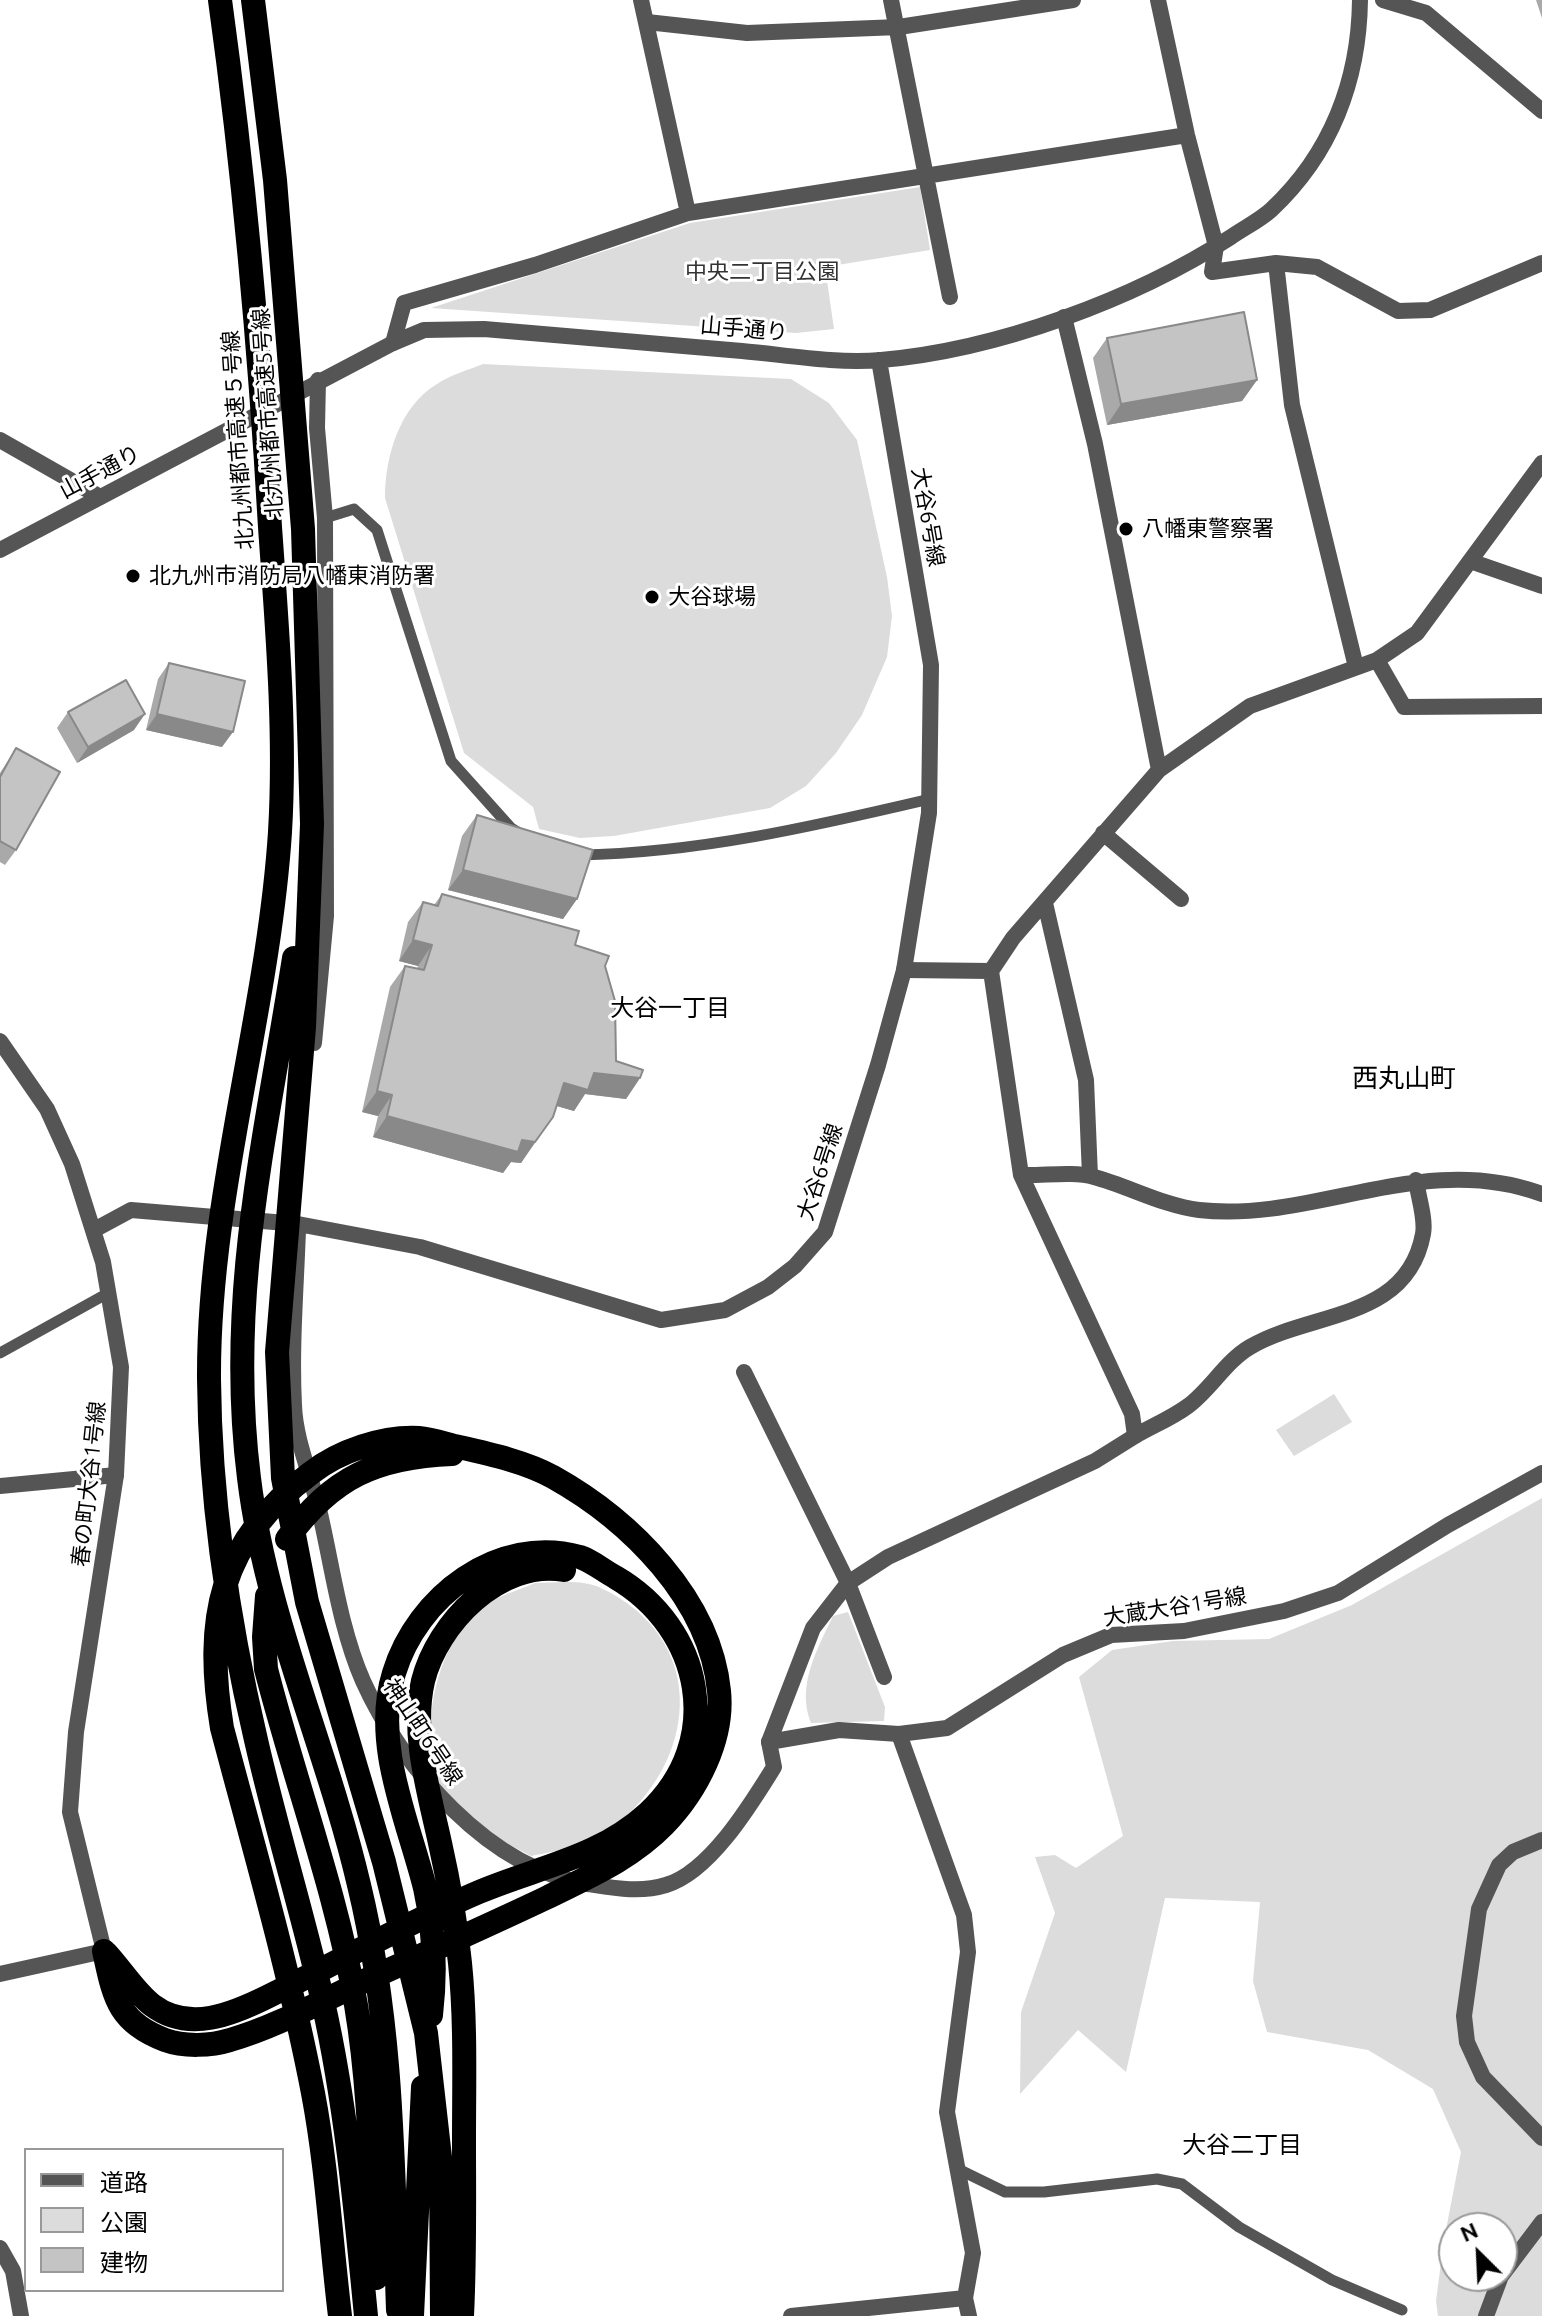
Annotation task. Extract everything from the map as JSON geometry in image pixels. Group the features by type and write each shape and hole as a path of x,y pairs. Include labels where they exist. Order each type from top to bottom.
{"highway":[{"name":"北九州都市高速５号線","path":"220,0 253,297 275,599 280,829 270,925 223,1203 211,1297 209,1379 213,1470 221,1558 236,1652 324,2007 338,2088"},
{"name":"北九州都市高速5号線","path":"253,0 275,180 303,529 312,824"},
{"path":"312,824 245,1259 243,1405 257,1539 359,1884 387,2045 398,2316"},
{"path":"312,824 304,1027 277,1352 283,1478 294,1548 318,1647 408,1949 426,2033 452,2165 462,2316"},
{"path":"104,1951 115,2002 137,2026 168,2041 205,2045 231,2040 278,2020 493,1923 613,1864 667,1823 709,1758 718,1724 719,1691 711,1653 696,1617 666,1571 633,1535 551,1475 487,1453 418,1438 350,1451 322,1464 268,1509 245,1537 229,1570 214,1646 215,1687 222,1728 292,1990 313,2097 340,2316"},
{"path":"378,2316 365,2076 342,1936 266,1669 265,1603 273,1570 285,1542 306,1513 331,1490 358,1473 389,1461 487,1453"},
{"path":"104,1951 151,2004 176,2017 208,2020 238,2012 480,1892 571,1860 626,1831 669,1789 692,1748 695,1690 683,1645 661,1614 628,1585 581,1557 518,1556 470,1573 437,1599 413,1628 394,1673 387,1733 432,1930 434,1964 418,2149 412,2316"},
{"path":"442,2316 464,2015 449,1883 423,1756 419,1721 423,1683 434,1647 456,1616 514,1577 552,1568 628,1585"},
{"path":"338,2088 352,2316"},
{"path":"338,2088 366,2316"}],"street":[{"path":"641,0 688,213"},
{"path":"891,0 899,27 950,297"},
{"path":"647,22 747,33 899,27 1073,0"},
{"path":"1158,0 1187,135 1216,246 1212,272 1276,263 1317,267 1398,311 1430,310 1542,263"},
{"name":"山手通り","path":"0,550 318,380 424,330 484,329 879,360 960,347 1064,317 1185,264 1270,211 1309,166 1333,128 1350,86 1359,39 1360,0"},
{"path":"1383,0 1426,13 1542,111"},
{"path":"393,343 404,303 550,261 688,213 1187,135"},
{"path":"1276,263 1292,405 1356,667"},
{"path":"1064,317 1095,444 1159,770"},
{"name":"大谷6号線","path":"94,1230 131,1210 298,1224 420,1247 661,1320 725,1310 786,1273 825,1232 904,970 930,799 931,665 879,360"},
{"name":"神山町6号線","path":"318,380 317,428 325,518 326,916 298,1224 293,1408 345,1626 363,1681 403,1748 445,1804 508,1853 566,1881 631,1890 668,1885 709,1856 744,1816 774,1767 769,1742 813,1628 848,1583 888,1557 1095,1461 1188,1406 1247,1349 1287,1328 1364,1308 1395,1289 1409,1273 1424,1232 1416,1180"},
{"path":"0,440 100,497"},
{"path":"1135,1436 1132,1414 1021,1175 991,971 1013,938 1159,770 1250,706 1377,660 1417,633 1539,472"},
{"path":"1470,561 1542,586"},
{"path":"1377,660 1404,707 1542,706"},
{"path":"1103,833 1181,899"},
{"path":"1045,903 1086,1080 1090,1176"},
{"path":"904,970 991,971"},
{"name":"春の町大谷1号線","path":"0,1041 47,1109 72,1164 110,1292 121,1367 116,1475 76,1732 70,1812 104,1951"},
{"path":"1021,1175 1090,1176 1198,1210 1265,1208 1416,1180 1519,1185 1542,1194"},
{"path":"744,1372 848,1583 884,1677"},
{"name":"大蔵大谷1号線","path":"899,1734 947,1728 1063,1655 1111,1635 1199,1628 1284,1611 1338,1593 1542,1473"},
{"path":"0,1486 116,1475"},
{"path":"769,1742 839,1730 899,1734 964,1915 968,1952 947,2112 973,2253 965,2298 969,2316"},
{"path":"1542,1840 1513,1852 1499,1865 1479,1909 1464,2016 1467,2042 1483,2077 1542,2138"},
{"path":"0,1974 104,1951"},
{"path":"1518,2254 1542,2222"},
{"path":"0,2248 13,2271 19,2314"},
{"path":"791,2316 965,2298"}],"lane":[{"path":"325,518 354,509 377,530 451,761 511,828 537,842"},
{"path":"562,855 625,854 784,833 930,799"},
{"path":"0,1353 110,1292"},
{"path":"960,2170 1005,2192 1044,2192 1157,2179 1182,2184 1239,2227 1332,2280 1402,2310"}],"green space":[{"name":"中央二丁目公園","path":"920,187 930,250 825,267 834,329 796,333 431,308 690,223"},
{"name":"大谷球場","path":"483,364 791,379 829,403 857,440 887,577 892,616 887,657 862,715 836,753 806,786 770,808 614,836 580,838 539,829 533,807 464,753 385,498 391,450 413,406 442,381"},
{"path":"1334,1394 1352,1422 1294,1456 1276,1430"},
{"path":"1542,1498 1542,2316 1438,2316 1436,2301 1438,2286 1438,2292 1518,2292 1518,2212 1449,2212 1461,2152 1433,2089 1368,2050 1267,2032 1253,1981 1260,1902 1165,1898 1126,2072 1078,2030 1020,2094 1021,2012 1055,1913 1035,1857 1055,1855 1076,1868 1123,1836 1079,1677 1112,1650 1173,1641 1269,1639 1352,1605"},
{"path":"535,1583 594,1585 635,1609 659,1635 674,1665 680,1697 677,1730 666,1763 647,1794 620,1822 600,1836 531,1856 497,1838 440,1790 433,1755 431,1716 445,1658 465,1624 479,1610 499,1598"},
{"path":"848,1612 885,1707 884,1721 811,1723 806,1695 810,1668 833,1616"}],"building":[{"path":"1244,312 1257,380 1121,404 1107,338"},
{"path":"169,663 245,681 233,732 157,714"},
{"path":"126,680 145,714 88,747 68,712"},
{"path":"16,748 60,772 16,850 0,841 0,777"},
{"path":"477,815 593,850 577,899 463,870"},
{"path":"442,894 579,931 575,945 609,956 605,966 615,1001 616,1061 643,1070 640,1078 594,1073 588,1090 564,1083 553,1117 535,1142 522,1140 518,1152 387,1116 392,1095 377,1091 405,966 424,970 432,945 413,940 423,902 438,906"}],"place":[{"name":"八幡東警察署","path":"1126,529"},
{"name":"北九州市消防局八幡東消防署","path":"133,576"},
{"name":"大谷球場","path":"652,597"}],"district":[{"name":"大谷一丁目","path":"670,1008"},
{"name":"西丸山町","path":"1404,1078"},
{"name":"大谷二丁目","path":"1242,2145"}]}
